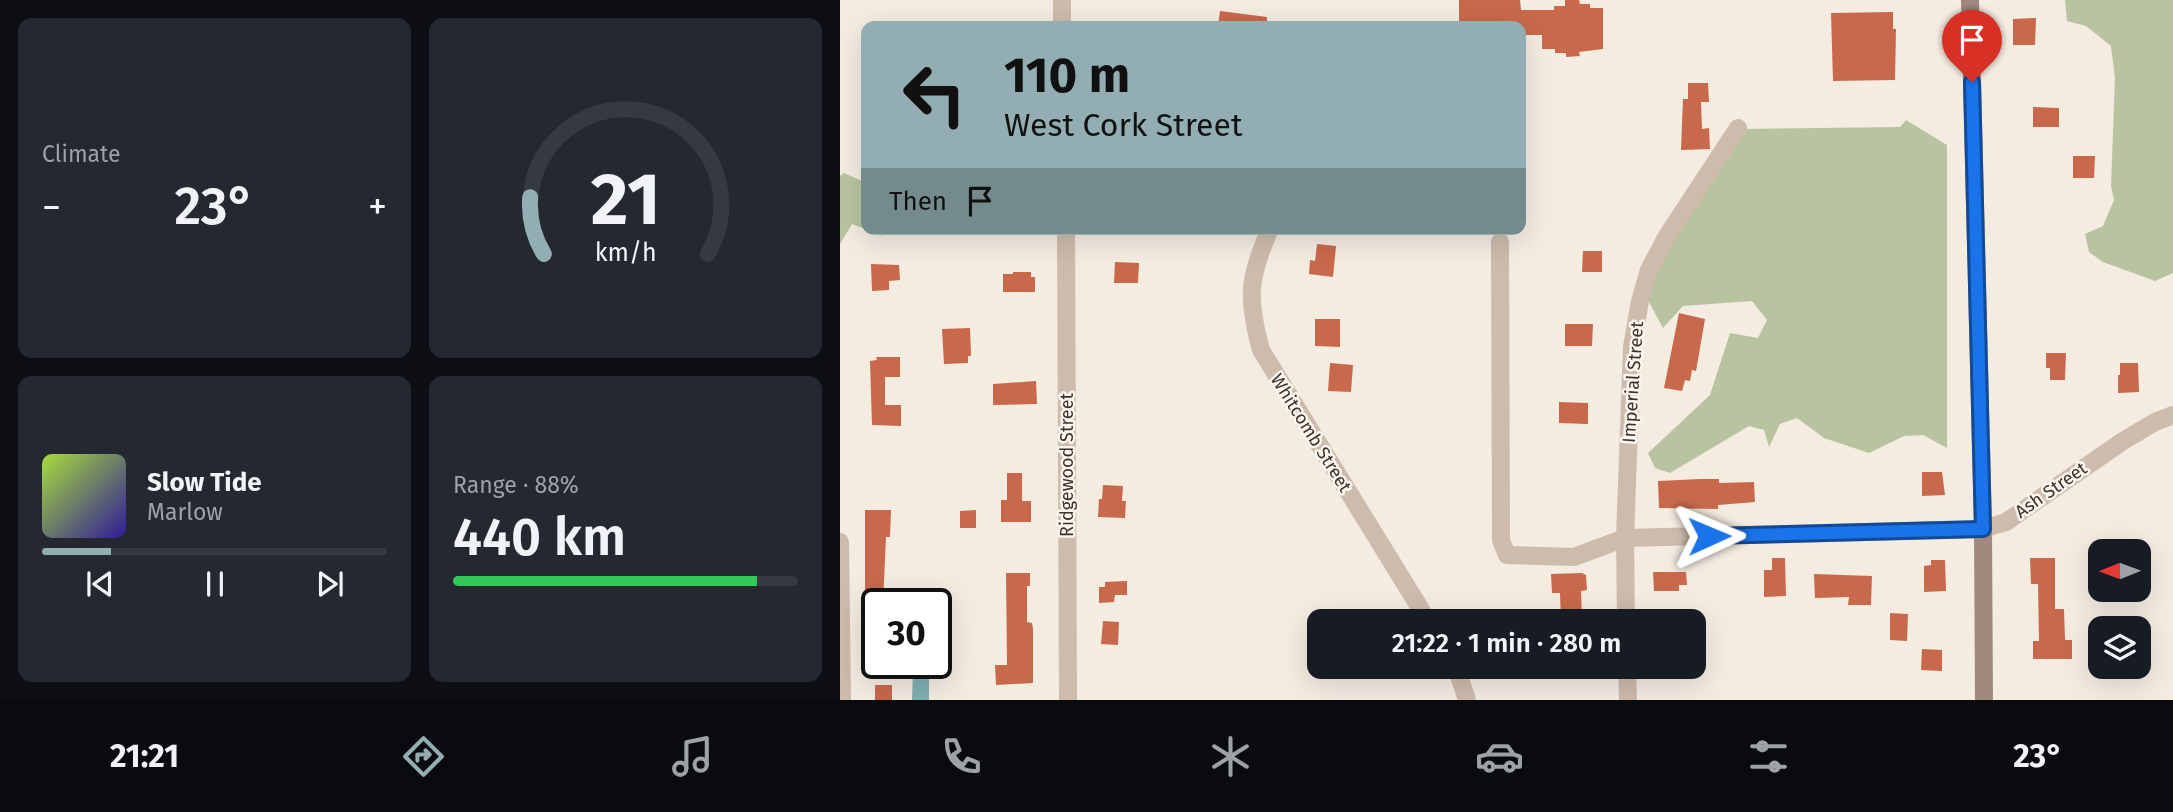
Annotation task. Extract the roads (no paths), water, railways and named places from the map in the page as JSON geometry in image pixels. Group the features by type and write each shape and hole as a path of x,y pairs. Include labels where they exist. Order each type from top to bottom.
{"street":[{"path":"1062,0 1062,21"},
{"path":"1970,0 1983,529 1984,700"},
{"name":"Imperial Street","path":"1626,609 1625,538 1632,347 1640,301 1649,270 1667,236 1738,128"},
{"name":"Ridgewood Street","path":"1066,235 1068,700"},
{"name":"Whitcomb Street","path":"1267,235 1251,288 1252,317 1261,350 1420,609"},
{"name":"Ash Street","path":"1500,242 1501,540 1507,555 1574,557 1625,538 1983,529 2006,522 2123,441 2173,415"},
{"path":"840,542 842,700"},
{"path":"1460,679 1467,700"},
{"path":"1627,679 1628,700"}],"water":[{"path":"913,679 929,679 929,700 912,700"}]}
